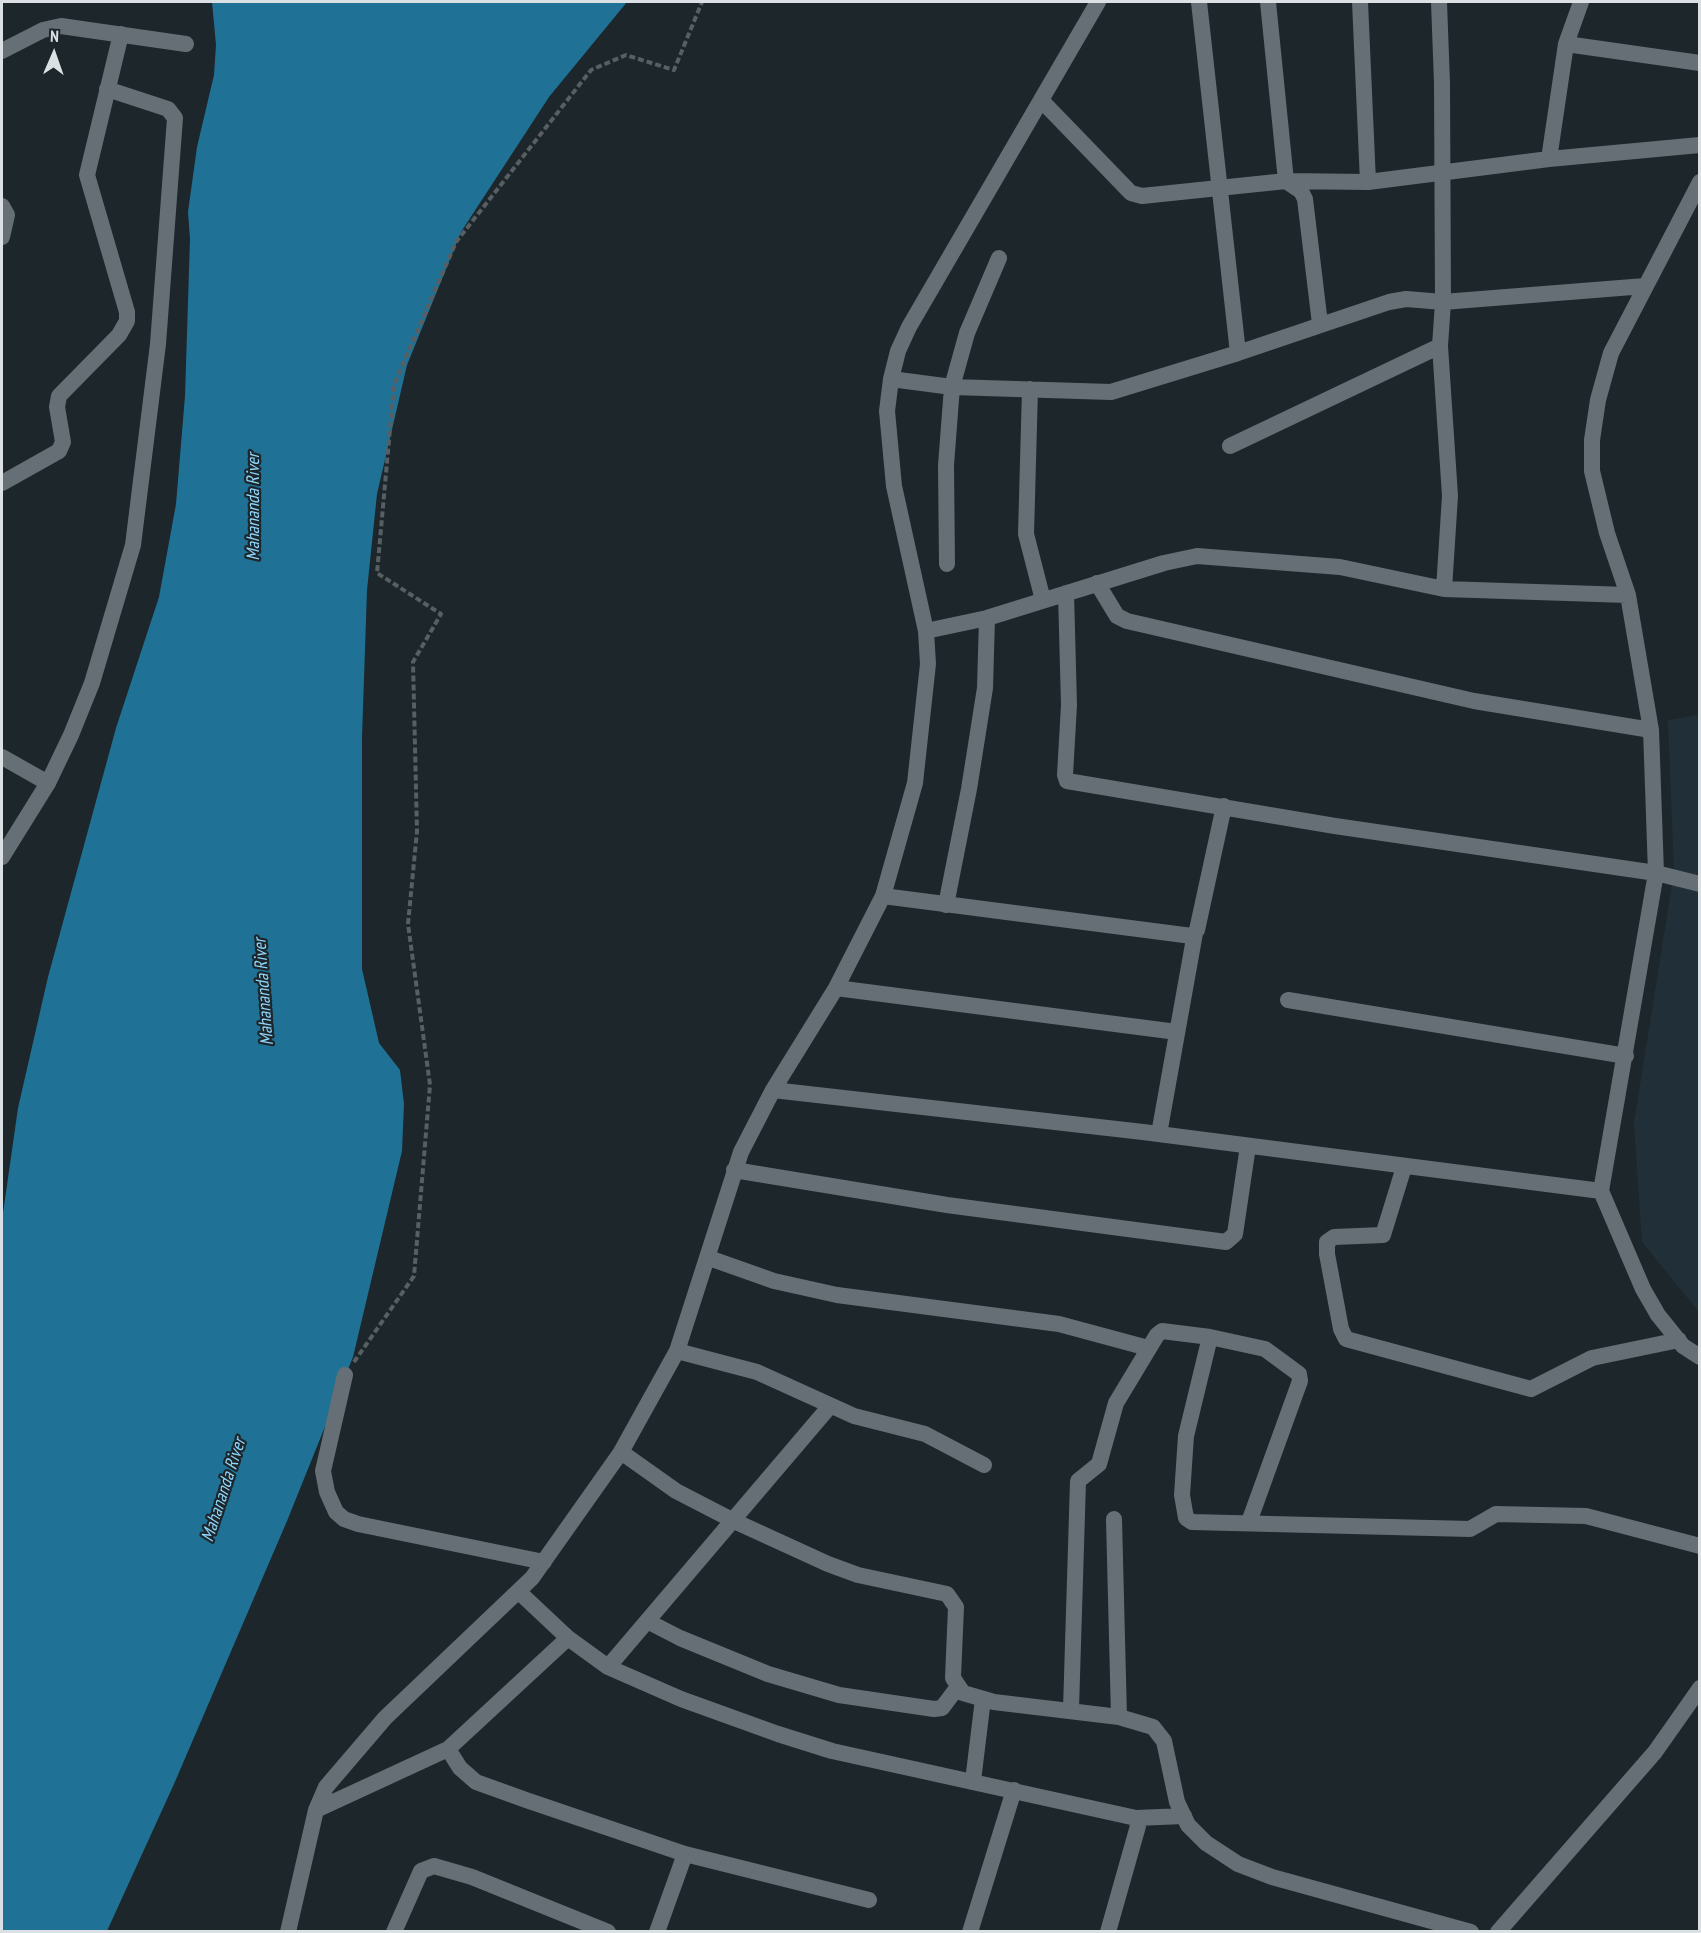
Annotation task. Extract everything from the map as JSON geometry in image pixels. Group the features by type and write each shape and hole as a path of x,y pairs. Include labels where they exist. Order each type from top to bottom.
{"street":[{"path":"288,1932 316,1810 326,1787 385,1718 519,1592 544,1562 621,1452 677,1351 709,1258 734,1170 773,1090 836,988 884,896 915,783 928,664 926,631 894,486 887,411 891,379 898,351 909,327 1098,2"},
{"path":"1199,2 1238,353"},
{"path":"1268,2 1286,181"},
{"path":"1360,2 1368,182"},
{"path":"1439,2 1442,83 1443,302 1440,346 1450,496 1444,589"},
{"path":"1549,159 1566,44 1581,2"},
{"path":"2,51 52,27 186,44"},
{"path":"2,483 59,451 63,442 57,407 59,396 119,335 127,321 127,312 87,175 121,34"},
{"path":"1566,44 1700,63"},
{"path":"2,857 48,783 92,683 133,545 158,344 175,118 168,109 107,89"},
{"path":"1041,100 1131,193 1142,196 1286,181 1368,182 1549,159 1700,146"},
{"path":"1286,181 1301,191 1305,199 1320,324"},
{"path":"1700,182 1611,354 1598,400 1592,440 1592,471 1607,533 1628,595 1651,730 1656,873 1601,1191 1643,1289 1658,1315 1679,1340 1700,1358"},
{"path":"2,206 7,215 2,237"},
{"path":"947,564 946,465 952,387 967,333 999,258"},
{"path":"891,379 952,387 1111,392 1397,300 1443,302 1646,286"},
{"path":"1230,446 1440,346"},
{"path":"1029,389 1026,534 1043,600"},
{"path":"926,631 987,618 1179,559 1197,556 1340,567 1444,589 1628,595"},
{"path":"1097,584 1117,616 1127,621 1474,701 1651,730"},
{"path":"1066,593 1069,705 1065,775 1067,781 1335,826 1656,873 1700,884"},
{"path":"946,905 969,789 985,688 987,618"},
{"path":"2,757 48,783"},
{"path":"1159,1134 1195,933 1224,806"},
{"path":"884,896 1102,923 1186,936 1195,933"},
{"path":"836,988 1177,1032"},
{"path":"1288,1000 1626,1056"},
{"path":"773,1090 1159,1134 1601,1191"},
{"path":"734,1170 947,1205 1226,1242 1235,1234 1248,1146"},
{"path":"1404,1167 1383,1235 1334,1237 1327,1242 1327,1254 1341,1329 1346,1339 1531,1389 1592,1358 1679,1340"},
{"path":"709,1258 774,1281 837,1295 1059,1324 1148,1348"},
{"path":"1071,1710 1078,1481 1099,1464 1116,1403 1148,1348 1162,1331 1210,1337 1265,1349 1299,1374 1300,1381 1249,1522"},
{"path":"1210,1337 1186,1436 1182,1495 1186,1518 1192,1522 1470,1529 1496,1514 1586,1516 1700,1546"},
{"path":"677,1351 757,1372 830,1406 877,1423 925,1434 984,1465"},
{"path":"345,1375 323,1471 327,1492 336,1512 344,1519 358,1524 544,1562"},
{"path":"608,1666 649,1622 830,1406"},
{"path":"621,1452 676,1491 734,1521 858,1575 947,1594 956,1607 953,1678 957,1688 963,1693 983,1699 1119,1717 1142,1722 1160,1733 1188,1825 1206,1843 1238,1864 1272,1877 1471,1932"},
{"path":"1114,1519 1119,1717"},
{"path":"519,1592 568,1638 608,1666 681,1698 832,1751 1136,1818 1184,1816"},
{"path":"649,1622 768,1674 839,1695 934,1709 942,1708 957,1688"},
{"path":"316,1810 448,1749 568,1638"},
{"path":"1498,1932 1655,1752 1700,1688"},
{"path":"973,1781 983,1699"},
{"path":"448,1749 460,1768 476,1782 685,1854 869,1900"},
{"path":"970,1932 1014,1790"},
{"path":"1108,1932 1138,1826 1136,1818"},
{"path":"657,1932 685,1854"},
{"path":"394,1932 421,1871 434,1866 472,1877 608,1932"}],"path":[{"path":"345,1375 414,1276 430,1085 408,924 417,831 413,662 441,614 377,573 394,385 456,242 591,70 626,55 674,70 702,2"}],"shaded area":[{"path":"1699,715 1699,1312 1642,1242 1634,1123 1674,872 1668,720"}],"water":[{"name":"Mahananda River","path":"212,2 627,2 549,97 461,232 407,365 377,494 367,590 362,737 362,969 379,1043 400,1070 404,1104 402,1151 353,1357 287,1521 174,1784 107,1931 2,1932 2,1220 18,1108 48,977 116,728 159,597 176,504 185,396 190,239 188,212 197,147 214,75 216,45"}]}
